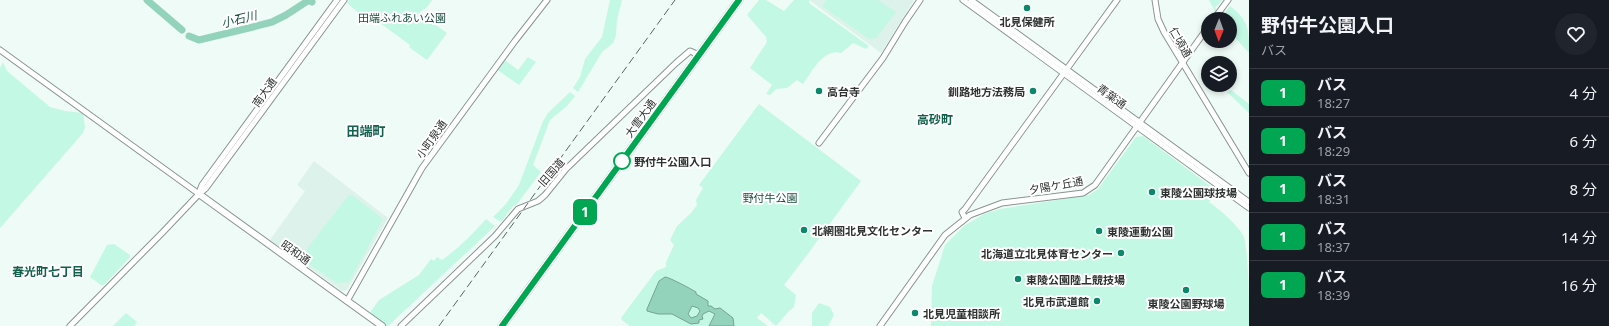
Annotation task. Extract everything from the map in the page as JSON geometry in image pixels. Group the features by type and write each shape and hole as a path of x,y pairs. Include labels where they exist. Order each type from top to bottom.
{"highway":[{"name":"大雪大通","path":"502,326 739,0"}],"main road":[{"name":"昭和通","path":"199,194 382,326"}],"street":[{"name":"南大通","path":"199,194 202,185 337,0"},
{"name":"南大通","path":"70,326 206,188 344,0"},
{"name":"小町泉通","path":"347,301 422,168 515,40 547,0"},
{"path":"819,143 883,58 920,0"},
{"name":"青葉通","path":"963,0 1065,71"},
{"name":"青葉通","path":"971,0 1065,71 1249,202"},
{"path":"965,218 962,212 1117,0"},
{"name":"仁頃通","path":"1155,0 1158,19 1182,64 1249,173"},
{"path":"1219,12 1228,0"},
{"name":"夕陽ケ丘通","path":"880,326 945,235 965,218 1002,204 1070,195 1089,190 1095,185 1201,37"},
{"path":"0,50 199,194"},
{"name":"旧国道","path":"401,326 495,236 518,209 538,201 546,195 566,169 676,63 690,51 698,55"},
{"name":"青葉通","path":"1138,124 1249,208"}],"shaded area":[{"path":"809,0 914,0 881,53"},
{"path":"314,161 388,218 347,290 342,291 270,240 305,191 297,185"},
{"path":"665,277 696,292 696,294 708,301 708,306 715,309 720,308 733,318 734,326 709,326 715,314 709,311 703,314 703,319 699,320 699,323 691,324 672,314 658,314 647,311 659,281","holes":["692,306 698,308 700,311 697,316 691,318 688,314"]}],"green space":[{"name":"田端ふれあい公園","path":"349,0 432,0 427,7 419,13 447,33 427,60 409,47 410,45 365,12 361,15 347,3"},
{"path":"610,0 622,0 617,20 616,35 613,43 602,52 578,92 573,88 580,77 585,59 602,37"},
{"path":"759,0 766,0 784,11 794,0 809,0 809,3 869,46 866,49 853,43 841,53 835,52 829,54 823,57 803,84 797,80 787,88 776,89 770,95 766,94 772,85 750,68 767,42 766,37 747,15"},
{"path":"826,0 878,0 896,12 876,38 869,39 822,6"},
{"path":"1209,0 1222,0 1215,8 1218,12 1215,12"},
{"path":"1230,6 1237,12 1226,12"},
{"path":"1237,12 1247,26 1249,53 1237,40"},
{"path":"528,57 536,62 519,85 495,68 502,58 518,70"},
{"path":"3,62 7,71 50,107 65,111 83,113 85,127 83,133 0,228 0,68"},
{"path":"570,92 575,96 567,106 550,120 533,165 541,172 517,204 512,207 501,222 493,217 506,204 519,185 543,121 548,113"},
{"path":"1227,92 1234,92 1249,104 1249,113"},
{"name":"野付牛公園","path":"759,104 861,181 784,285 796,295 794,307 776,326 761,313 757,318 768,326 630,326 621,318 656,271 666,267 666,262 674,245 670,240 677,226 697,205 696,200 703,188 699,185"},
{"name":"東陵運動公園","path":"1143,136 1217,191 1209,202 1233,223 1244,237 1248,268 1249,326 931,326 932,286 945,245 964,226 984,214 1000,209 1089,195 1098,189 1136,137"},
{"path":"352,195 383,219 349,282 337,283 300,258 348,196"},
{"path":"486,219 495,226 388,326 369,314 379,300 419,275 431,259 434,261 437,257 442,260 466,241"},
{"path":"114,244 130,255 130,257 104,285 101,285 90,277 107,245"},
{"path":"819,303 830,307 834,315 828,326 812,326 812,313"},
{"path":"126,313 137,322 134,326 113,326"}],"waterway":[{"name":"小石川","path":"147,0 182,30"},
{"name":"小石川","path":"189,36 199,40 272,22 309,0 312,2"}],"railway":[{"path":"439,326 675,0"}],"bus line":[{"name":"1","path":"502,326 739,0"}],"place":[{"name":"北見保健所","path":"1027,8"},
{"name":"高台寺","path":"819,91"},
{"name":"釧路地方法務局","path":"1033,91"},
{"name":"野付牛公園入口","path":"622,161"},
{"name":"東陵公園球技場","path":"1152,192"},
{"name":"北網圏北見文化センター","path":"804,230"},
{"name":"東陵運動公園","path":"1099,231"},
{"name":"北海道立北見体育センター","path":"1121,253"},
{"name":"東陵公園陸上競技場","path":"1018,279"},
{"name":"東陵公園野球場","path":"1186,290"},
{"name":"北見市武道館","path":"1097,301"},
{"name":"北見児童相談所","path":"915,313"}],"district":[{"name":"高砂町","path":"935,119"},
{"name":"田端町","path":"366,131"},
{"name":"春光町七丁目","path":"48,271"}]}
